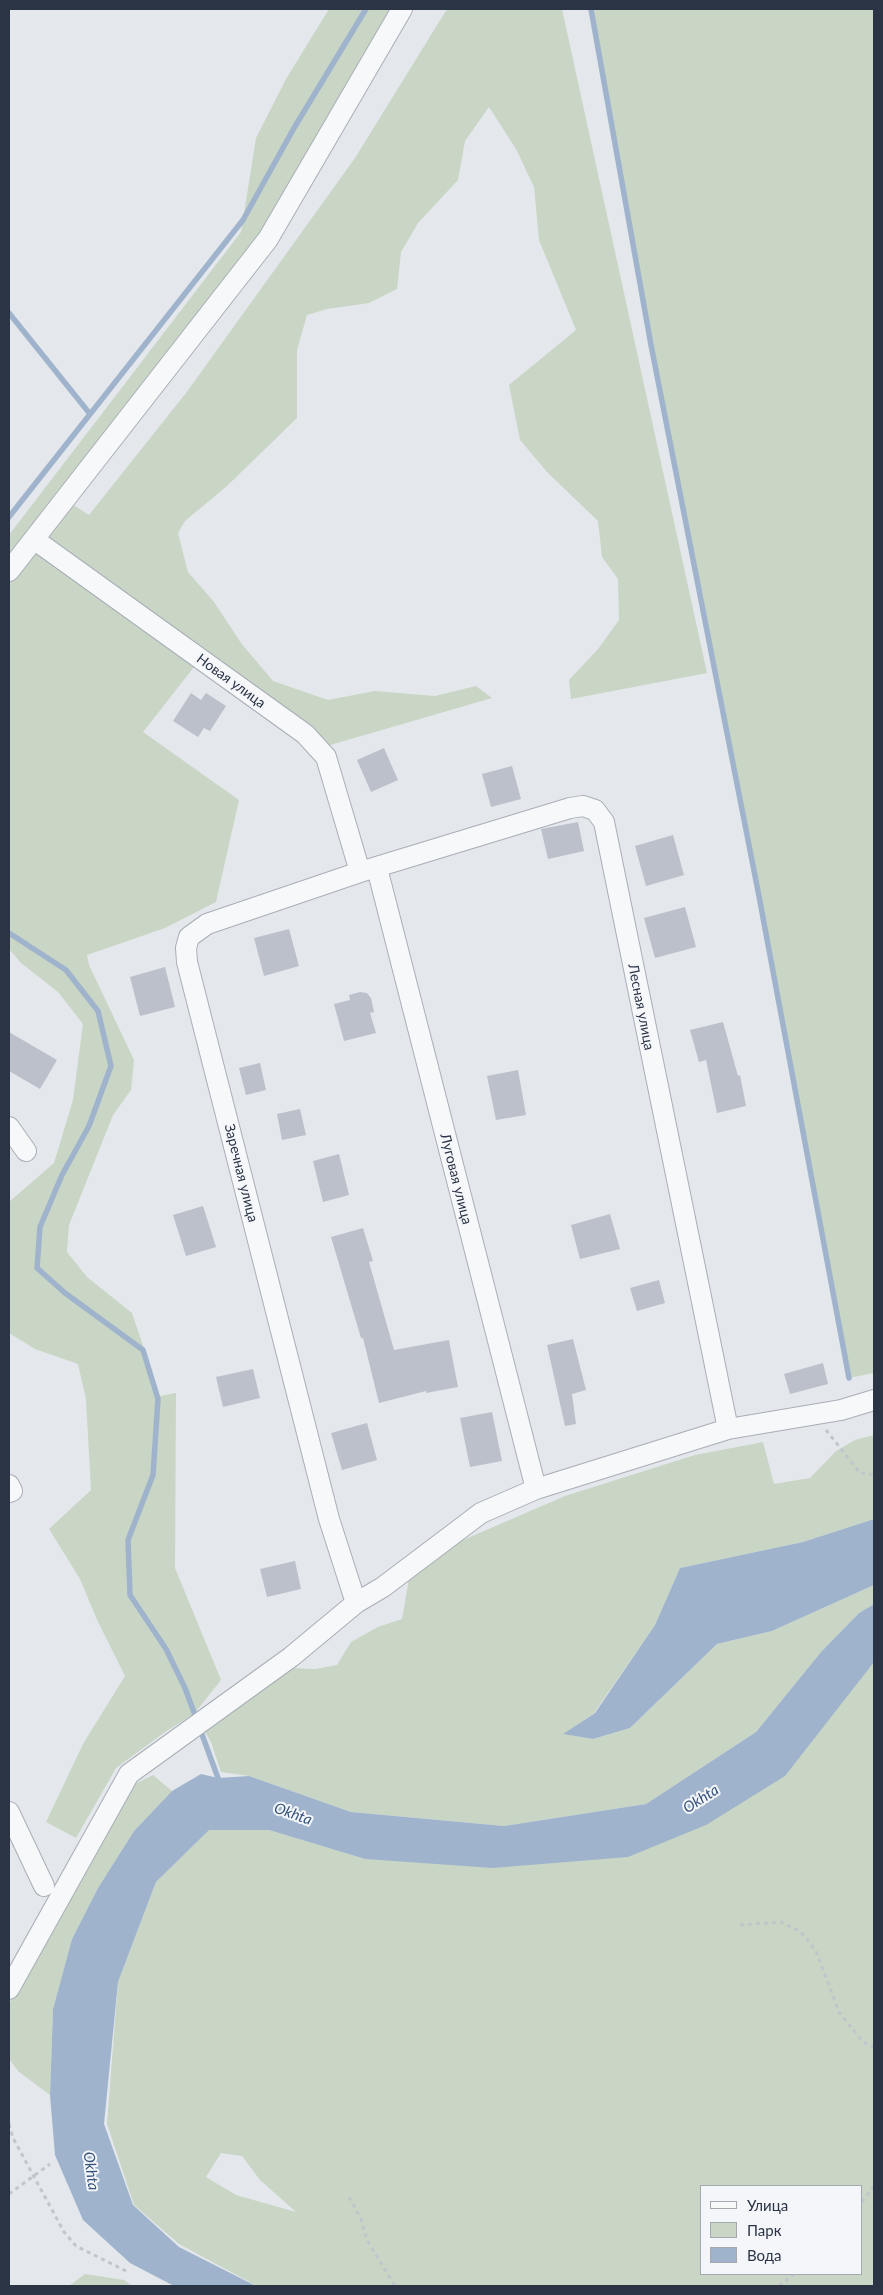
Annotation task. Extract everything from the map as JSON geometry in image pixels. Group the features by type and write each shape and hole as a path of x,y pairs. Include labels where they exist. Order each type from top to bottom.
{"street":[{"path":"9,571 268,239 402,9"},
{"name":"Новая улица","path":"34,540 305,734 326,757 369,870"},
{"name":"Лесная улица","path":"369,870 570,808 583,806 595,810 604,822 728,1429"},
{"name":"Луговая улица","path":"369,870 536,1489"},
{"name":"Заречная улица","path":"356,1603 327,1509 189,972 186,948 189,937 208,924 369,870"},
{"path":"9,1127 26,1152"},
{"path":"9,1989 129,1774 290,1657 356,1603 383,1588 481,1513 536,1489 728,1429 841,1410 874,1400"},
{"path":"9,1486 12,1491 9,1492"},
{"path":"9,1812 44,1886"}],"path":[{"path":"823,1426 860,1472 874,1475"},
{"path":"740,1925 781,1922 801,1932 816,1951 839,2012 864,2042 874,2047"},
{"path":"9,2124 13,2138 64,2232 76,2246 126,2271"},
{"path":"9,2194 50,2164"},
{"path":"863,2201 874,2186"},
{"path":"349,2197 361,2219 367,2240 395,2286"},
{"path":"779,2286 793,2275"}],"green space":[{"path":"329,9 393,9 261,236 9,557 9,535 241,232 256,138 286,79"},
{"path":"447,9 562,9 707,673 571,699 569,680 598,649 619,620 618,579 602,557 598,521 548,473 520,440 509,385 576,330 539,240 534,187 516,149 489,107 465,141 458,180 418,223 401,252 397,289 369,303 327,309 307,315 297,350 297,418 227,486 185,521 178,533 188,572 214,602 241,643 273,681 328,700 375,691 435,696 476,686 492,698 313,750 194,667 143,732 239,800 216,902 165,928 87,955 89,965 134,1060 131,1090 113,1115 69,1225 67,1252 87,1277 132,1313 160,1396 176,1393 175,1568 221,1680 194,1714 165,1732 116,1768 76,1838 46,1822 83,1744 125,1676 98,1622 80,1579 49,1529 91,1490 86,1399 78,1364 35,1349 9,1333 9,1202 54,1163 73,1100 83,1024 58,992 21,963 9,949 9,574 67,501 89,515 186,393 355,158"},
{"path":"591,9 874,9 874,1373 849,1378 758,891 651,345"},
{"path":"874,1435 874,1519 803,1542 680,1568 655,1625 594,1713 564,1734 593,1739 630,1728 717,1644 772,1631 874,1585 874,1604 859,1613 821,1652 756,1732 646,1804 504,1826 351,1812 249,1776 221,1772 211,1742 204,1730 291,1668 315,1669 337,1665 351,1642 378,1627 402,1619 409,1579 461,1541 565,1496 695,1455 763,1442 774,1484 810,1478 836,1451 855,1440"},
{"path":"874,1662 874,2286 257,2286 179,2244 134,2205 107,2124 118,1982 156,1882 209,1829 269,1830 365,1859 628,1857","holes":["221,2153 242,2156 260,2180 296,2212 236,2195 206,2177"]},
{"path":"153,1775 172,1791 134,1831 98,1888 72,1939 53,2009 50,2095 19,2072 9,2059 9,2004 133,1785"},
{"path":"85,2274 124,2280 132,2286 69,2286"}],"water":[{"path":"874,1519 874,1585 772,1631 717,1644 630,1728 593,1739 563,1734 595,1713 655,1625 680,1568 803,1542"},
{"name":"Okhta","path":"874,1604 874,1662 785,1776 706,1825 628,1857 493,1868 365,1859 269,1830 209,1830 156,1882 118,1982 104,2124 133,2205 179,2247 256,2286 174,2286 130,2263 83,2220 55,2155 50,2095 53,2009 72,1939 98,1888 134,1831 172,1791 201,1774 218,1778 249,1776 351,1812 504,1826 646,1804 756,1732 821,1652 859,1613"}],"building":[{"path":"191,693 201,700 206,693 226,706 210,731 204,728 198,737 173,721"},
{"path":"384,748 398,780 371,792 357,760"},
{"path":"512,766 521,799 491,807 482,774"},
{"path":"578,822 584,851 548,859 541,829"},
{"path":"673,835 684,875 646,886 635,846"},
{"path":"685,907 696,947 655,958 644,918"},
{"path":"289,929 299,966 264,976 254,938"},
{"path":"165,967 175,1007 140,1016 130,977"},
{"path":"360,992 367,993 371,998 374,1012 370,1013 376,1033 344,1041 334,1004 350,1000 349,995"},
{"path":"723,1022 738,1076 740,1075 746,1106 717,1113 706,1060 699,1062 690,1030"},
{"path":"9,1032 57,1060 40,1089 9,1071"},
{"path":"260,1063 266,1090 246,1095 239,1068"},
{"path":"518,1070 526,1115 496,1120 487,1076"},
{"path":"300,1109 306,1135 282,1140 277,1114"},
{"path":"339,1154 349,1195 323,1202 313,1161"},
{"path":"203,1206 216,1247 186,1256 173,1215"},
{"path":"610,1214 620,1249 580,1259 571,1225"},
{"path":"363,1228 373,1261 369,1262 394,1350 449,1340 458,1387 426,1393 426,1391 379,1403 363,1338 361,1338 331,1237"},
{"path":"659,1280 665,1303 637,1311 630,1288"},
{"path":"573,1339 586,1390 572,1394 576,1424 565,1426 547,1345"},
{"path":"823,1363 828,1384 790,1394 784,1374"},
{"path":"253,1369 260,1398 223,1407 216,1377"},
{"path":"492,1412 502,1461 470,1467 460,1418"},
{"path":"367,1423 377,1460 342,1470 331,1433"},
{"path":"295,1561 301,1589 267,1597 260,1569"}],"waterway":[{"path":"9,517 243,220 294,128 366,9"},
{"path":"591,9 651,345 758,891 849,1378"},
{"path":"9,313 90,414"},
{"path":"9,933 66,970 98,1011 111,1066 89,1126 62,1175 40,1227 37,1268 65,1293 143,1350 158,1399 153,1475 128,1540 130,1595 166,1649 185,1688 218,1778"}]}
